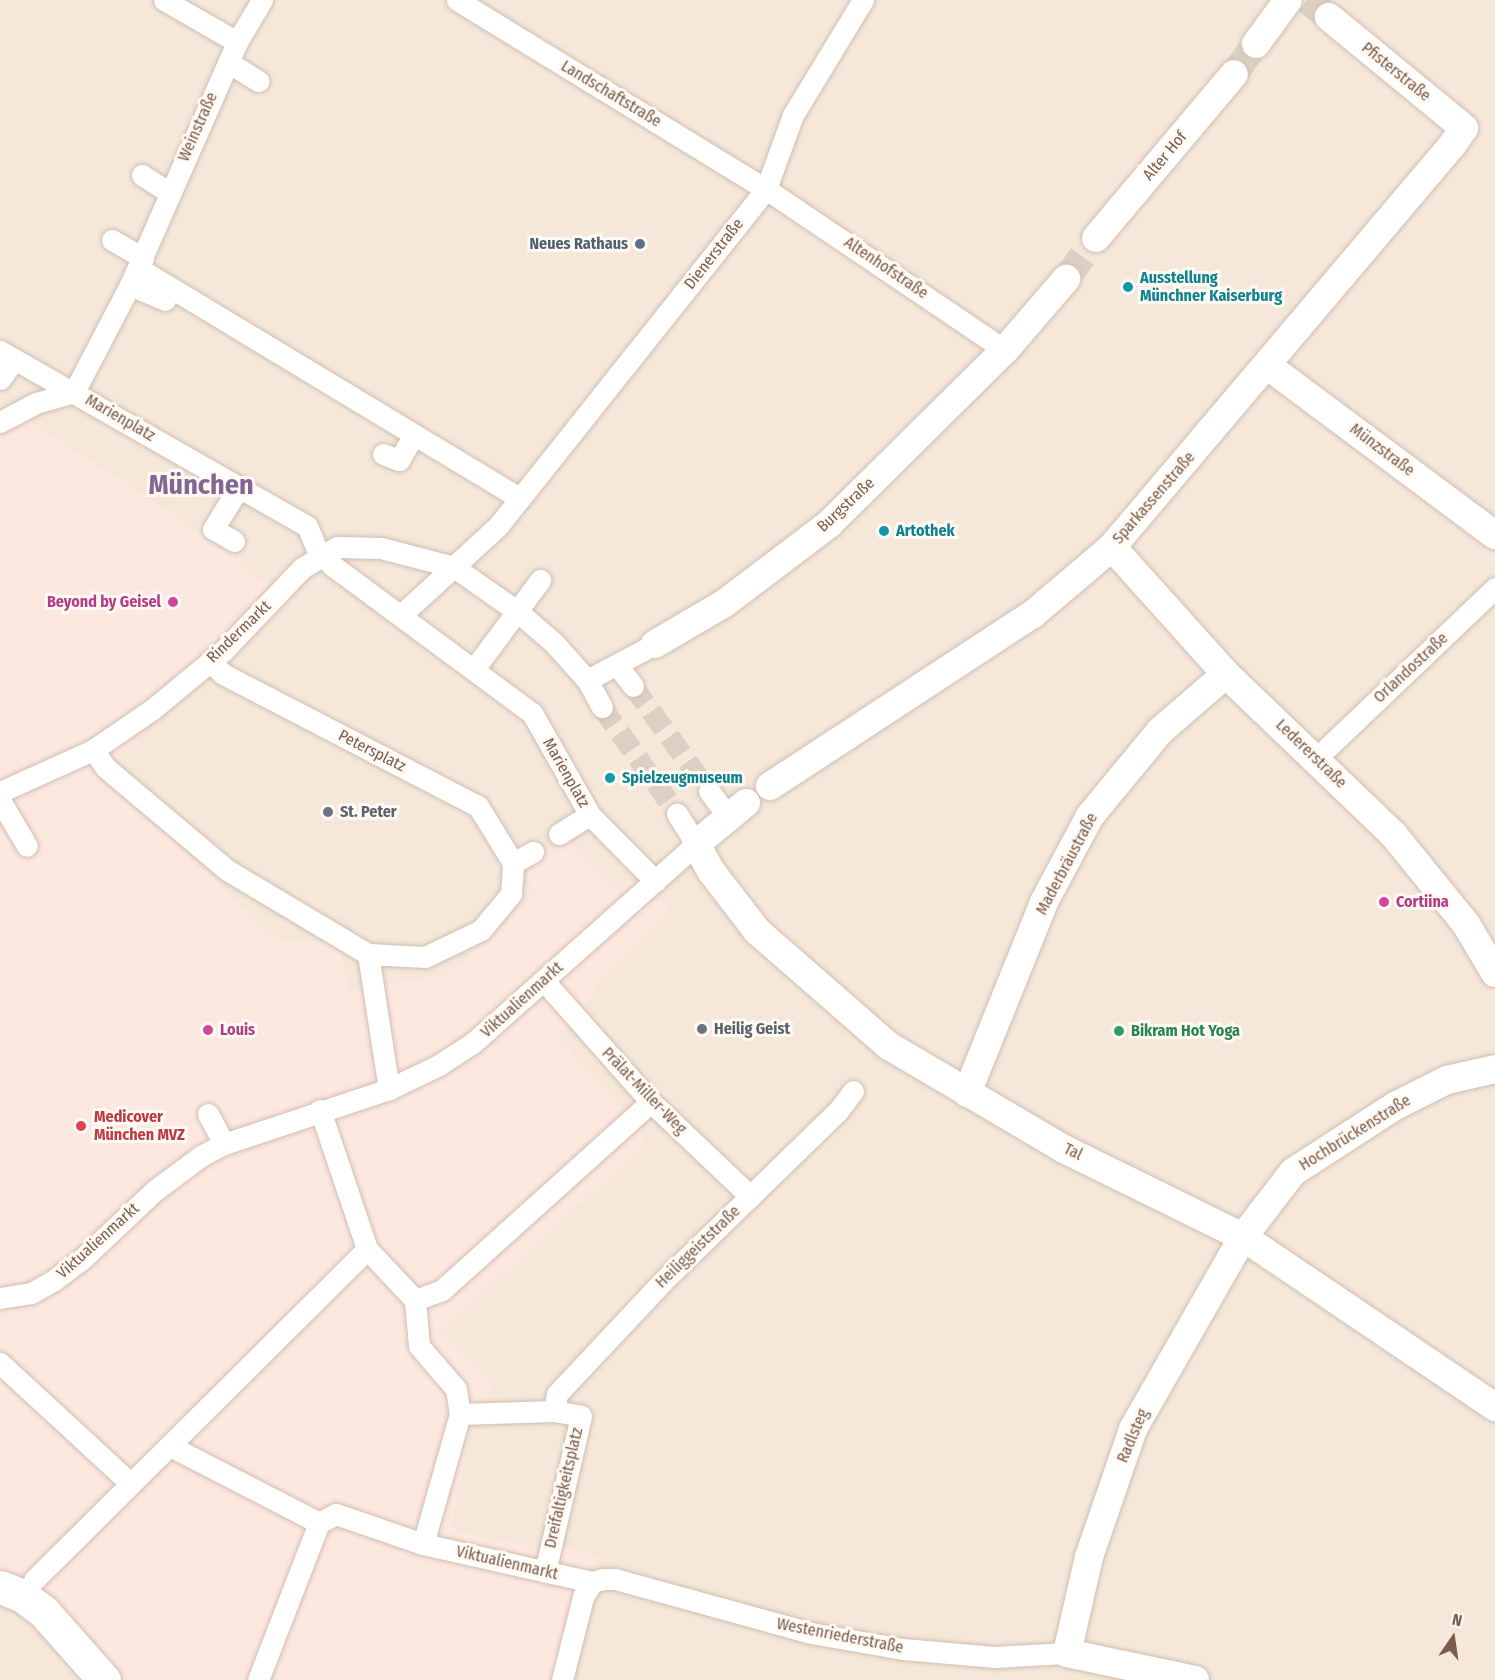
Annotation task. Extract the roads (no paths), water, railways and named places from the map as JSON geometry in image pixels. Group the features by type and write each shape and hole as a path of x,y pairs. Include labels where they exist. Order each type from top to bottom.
{"main road":[{"path":"18,1587 43,1611 104,1680"}],"street":[{"path":"164,0 237,42"},
{"name":"Weinstraße","path":"139,276 170,192 237,42 262,0"},
{"name":"Landschaftstraße","path":"457,0 766,189"},
{"name":"Dienerstraße","path":"524,493 766,189 793,116 863,0"},
{"path":"1256,44 1288,0"},
{"name":"Pfisterstraße","path":"1329,17 1458,136"},
{"path":"228,62 259,81"},
{"name":"Alter Hof","path":"1096,238 1234,74"},
{"name":"Sparkassenstraße","path":"770,786 1033,614 1112,547 1268,366 1458,136"},
{"path":"142,175 170,192"},
{"name":"Altenhofstraße","path":"766,189 1005,350"},
{"path":"112,240 163,304"},
{"path":"139,276 265,341 414,435 524,493 489,536 402,614"},
{"name":"Marienplatz","path":"139,276 74,392 306,526 322,555 532,713 590,815 655,881"},
{"name":"Burgstraße","path":"587,680 618,666 725,603 829,524 1005,350 1066,279"},
{"path":"0,379 7,355 74,392"},
{"name":"Münzstraße","path":"1268,366 1495,535"},
{"path":"0,422 36,403 74,392"},
{"path":"388,453 399,460 414,435"},
{"path":"234,541 213,529 239,486"},
{"path":"322,555 337,547 362,545 454,567 518,612 554,643 587,680 602,707"},
{"name":"Ledererstraße","path":"1112,547 1226,674 1393,834 1466,924 1495,973"},
{"name":"Rindermarkt","path":"0,792 93,750 148,702 210,662 302,568 322,555"},
{"path":"474,669 540,580"},
{"name":"Orlandostraße","path":"1327,748 1495,588"},
{"name":"Petersplatz","path":"210,662 223,674 478,806 513,863"},
{"path":"618,666 633,686"},
{"name":"Maderbräustraße","path":"967,1093 1044,902 1090,816 1160,731 1226,674"},
{"path":"93,750 106,768 227,870 368,954 425,957 482,930 511,894 513,863 533,852"},
{"path":"677,813 696,844 737,809 709,791"},
{"path":"0,800 27,846"},
{"path":"559,834 590,815"},
{"name":"Tal","path":"696,844 717,879 773,945 889,1046 1064,1149 1243,1237 1495,1407"},
{"name":"Viktualienmarkt","path":"0,1298 31,1293 54,1280 81,1260 154,1191 224,1144 320,1110 389,1089 439,1065 474,1042 696,844"},
{"path":"368,954 389,1089"},
{"name":"Prälat-Miller-Weg","path":"544,981 651,1102 750,1196"},
{"name":"Hochbrückenstraße","path":"1243,1237 1293,1172 1395,1106 1446,1080 1495,1069"},
{"name":"Heiliggeiststraße","path":"554,1411 557,1394 663,1281 838,1111 853,1091"},
{"path":"415,1300 442,1290 651,1102"},
{"path":"320,1110 367,1249 415,1300 419,1346 456,1389 460,1414 423,1544"},
{"path":"208,1114 224,1144"},
{"name":"Radlsteg","path":"1067,1653 1089,1557 1132,1429 1243,1237"},
{"path":"18,1587 172,1447 367,1249"},
{"path":"0,1364 130,1483"},
{"name":"Dreifaltigkeitsplatz","path":"460,1414 554,1411 581,1416 545,1572"},
{"path":"172,1447 319,1523 258,1680"},
{"name":"Viktualienmarkt","path":"319,1523 336,1514 423,1544 592,1582"},
{"name":"Westenriederstraße","path":"592,1582 615,1578 811,1633 903,1649 995,1657 1067,1653 1195,1680"},
{"path":"562,1680 583,1597 592,1582"}],"tunnel":[{"path":"1307,0 1329,17"},
{"path":"1234,74 1256,44"},
{"path":"1066,279 1096,238"},
{"path":"633,686 709,791"},
{"path":"602,707 677,813"}],"place":[{"name":"Neues Rathaus","path":"640,244"},
{"name":"Ausstellung Münchner Kaiserburg","path":"1128,287"},
{"name":"Artothek","path":"884,531"},
{"name":"Beyond by Geisel","path":"173,602"},
{"name":"Spielzeugmuseum","path":"610,778"},
{"name":"St. Peter","path":"328,812"},
{"name":"Cortiina","path":"1384,902"},
{"name":"Heilig Geist","path":"702,1029"},
{"name":"Louis","path":"208,1030"},
{"name":"Bikram Hot Yoga","path":"1119,1031"},
{"name":"Medicover München MVZ","path":"81,1126"}],"district":[{"name":"München","path":"201,485"}]}
